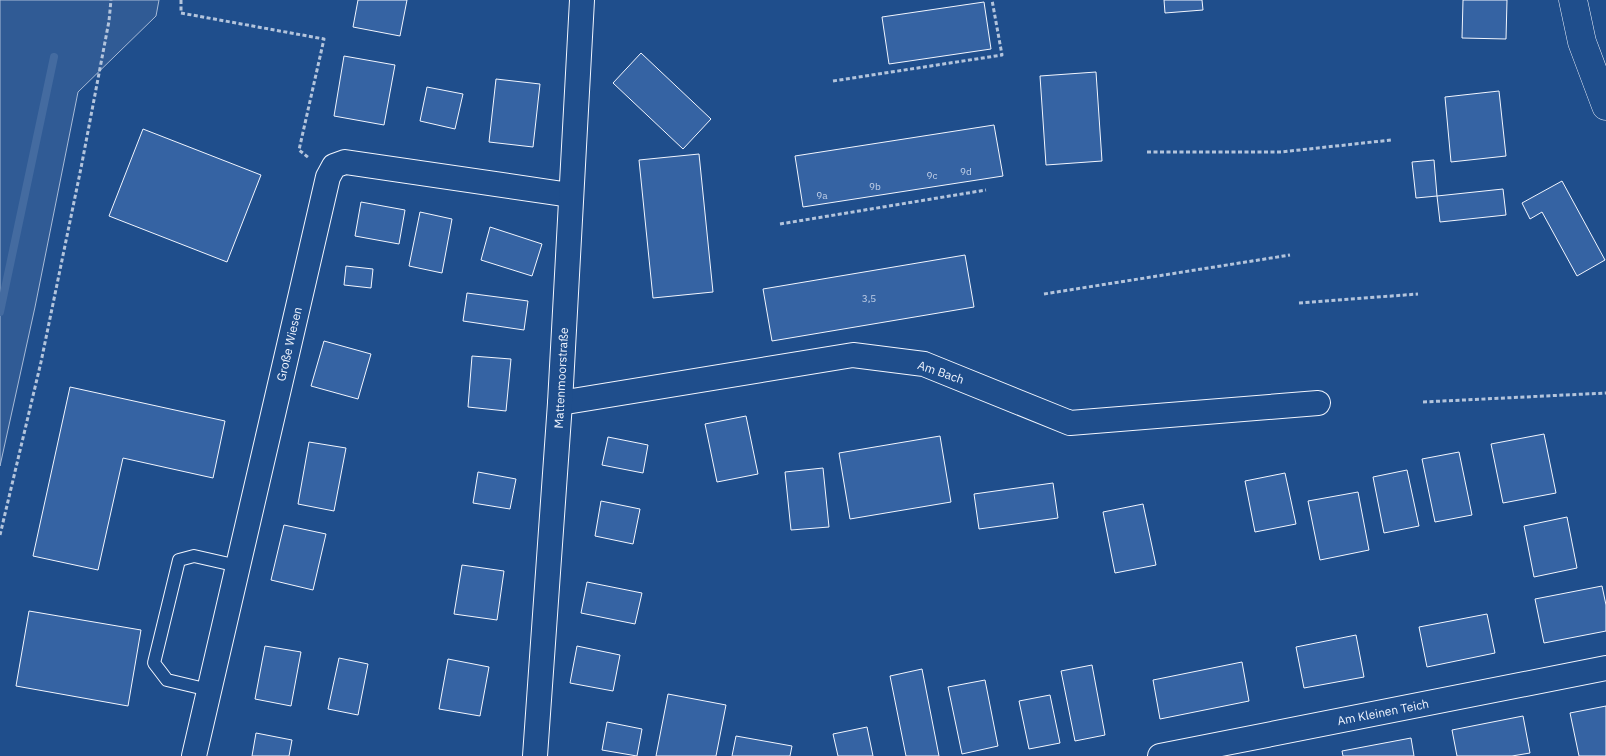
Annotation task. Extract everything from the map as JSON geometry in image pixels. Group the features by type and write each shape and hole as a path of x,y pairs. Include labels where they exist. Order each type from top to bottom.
{"street":[{"name":"Mattenmoorstraße","path":"535,756 560,403 582,0"},
{"path":"1574,0 1582,42 1606,106"},
{"path":"330,173 334,166 345,162 570,195"},
{"name":"Große Wiesen","path":"194,756 330,173"},
{"name":"Am Bach","path":"560,403 853,355 924,364 1070,423 1318,403"},
{"name":"Am Kleinen Teich","path":"1160,756 1606,668"}],"lane":[{"path":"209,690 167,680 154,663 179,560 194,556 238,566"}],"path":[{"path":"0,535 41,362 83,158 109,21 111,0"},
{"path":"181,0 181,13 324,39 299,150 330,173"},
{"path":"833,81 1002,55 992,0"},
{"path":"1147,152 1280,152 1391,140"},
{"path":"780,224 986,190"},
{"path":"1044,294 1290,256"},
{"path":"1299,303 1418,294"},
{"path":"1423,402 1606,393"}],"shaded area":[{"path":"0,0 159,0 156,16 78,92 35,307 0,466"}],"building":[{"path":"358,0 407,0 400,36 353,27"},
{"path":"1164,0 1202,0 1203,10 1165,13"},
{"path":"1463,0 1507,0 1506,39 1462,38"},
{"path":"984,2 991,49 889,64 882,17"},
{"path":"641,53 711,119 683,149 613,83"},
{"path":"344,56 395,65 384,125 334,116"},
{"path":"1096,72 1102,161 1046,165 1040,76"},
{"path":"496,79 540,84 533,147 489,142"},
{"path":"427,87 463,94 455,129 420,121"},
{"path":"1499,91 1506,156 1451,162 1445,97"},
{"path":"994,125 1003,176 803,207 795,156"},
{"path":"143,129 261,175 227,262 109,216"},
{"path":"699,154 713,292 653,298 639,160"},
{"path":"1434,160 1437,196 1416,198 1412,162"},
{"path":"1562,181 1605,260 1577,276 1542,212 1530,219 1522,203"},
{"path":"1503,189 1506,215 1440,222 1437,196"},
{"path":"361,202 405,210 399,244 355,236"},
{"path":"420,212 452,219 442,273 409,266"},
{"path":"490,227 542,244 532,276 481,260"},
{"path":"965,255 974,307 772,341 763,289"},
{"path":"346,266 373,269 371,288 344,285"},
{"path":"467,293 528,301 524,330 463,321"},
{"path":"324,341 371,354 358,399 311,386"},
{"path":"472,356 511,359 506,411 468,407"},
{"path":"70,387 225,421 213,478 123,458 98,570 33,556"},
{"path":"746,416 758,474 717,482 705,424"},
{"path":"1544,434 1556,493 1503,503 1491,444"},
{"path":"940,436 951,502 850,519 839,453"},
{"path":"608,437 648,445 643,473 602,465"},
{"path":"309,442 346,448 334,511 298,504"},
{"path":"1459,452 1472,515 1435,522 1422,459"},
{"path":"823,468 829,527 791,530 785,472"},
{"path":"1407,470 1419,526 1384,533 1373,477"},
{"path":"478,472 516,479 510,509 473,503"},
{"path":"1285,473 1296,524 1255,532 1245,481"},
{"path":"1053,483 1058,518 979,529 974,494"},
{"path":"1358,492 1369,550 1320,560 1308,501"},
{"path":"601,501 640,509 633,544 595,536"},
{"path":"1143,504 1156,565 1115,573 1103,512"},
{"path":"1567,517 1577,568 1534,577 1524,526"},
{"path":"284,525 326,534 313,590 271,580"},
{"path":"462,565 504,571 497,620 454,614"},
{"path":"587,582 642,593 635,624 581,613"},
{"path":"1602,586 1606,605 1606,631 1544,643 1535,599"},
{"path":"29,611 141,630 128,706 16,686"},
{"path":"1487,614 1495,653 1427,667 1419,627"},
{"path":"1356,635 1364,677 1304,688 1296,647"},
{"path":"265,646 301,652 291,706 255,699"},
{"path":"577,646 620,655 613,691 570,683"},
{"path":"339,658 368,664 358,715 328,709"},
{"path":"448,659 489,667 480,716 439,709"},
{"path":"1242,662 1249,701 1160,719 1153,680"},
{"path":"1092,665 1105,735 1075,741 1061,671"},
{"path":"922,669 939,756 906,756 890,676"},
{"path":"985,680 998,746 962,754 948,687"},
{"path":"668,694 726,705 716,756 656,756"},
{"path":"1050,695 1060,743 1029,749 1019,701"},
{"path":"1606,706 1606,756 1579,756 1570,713"},
{"path":"1523,716 1530,753 1512,756 1457,756 1452,730"},
{"path":"607,722 642,729 637,756 602,750"},
{"path":"867,727 873,756 838,756 833,734"},
{"path":"256,733 292,740 289,756 252,756"},
{"path":"736,736 792,746 790,756 732,756"},
{"path":"1411,738 1414,756 1343,756 1342,751"}],"waterway":[{"path":"0,312 54,57"}]}
